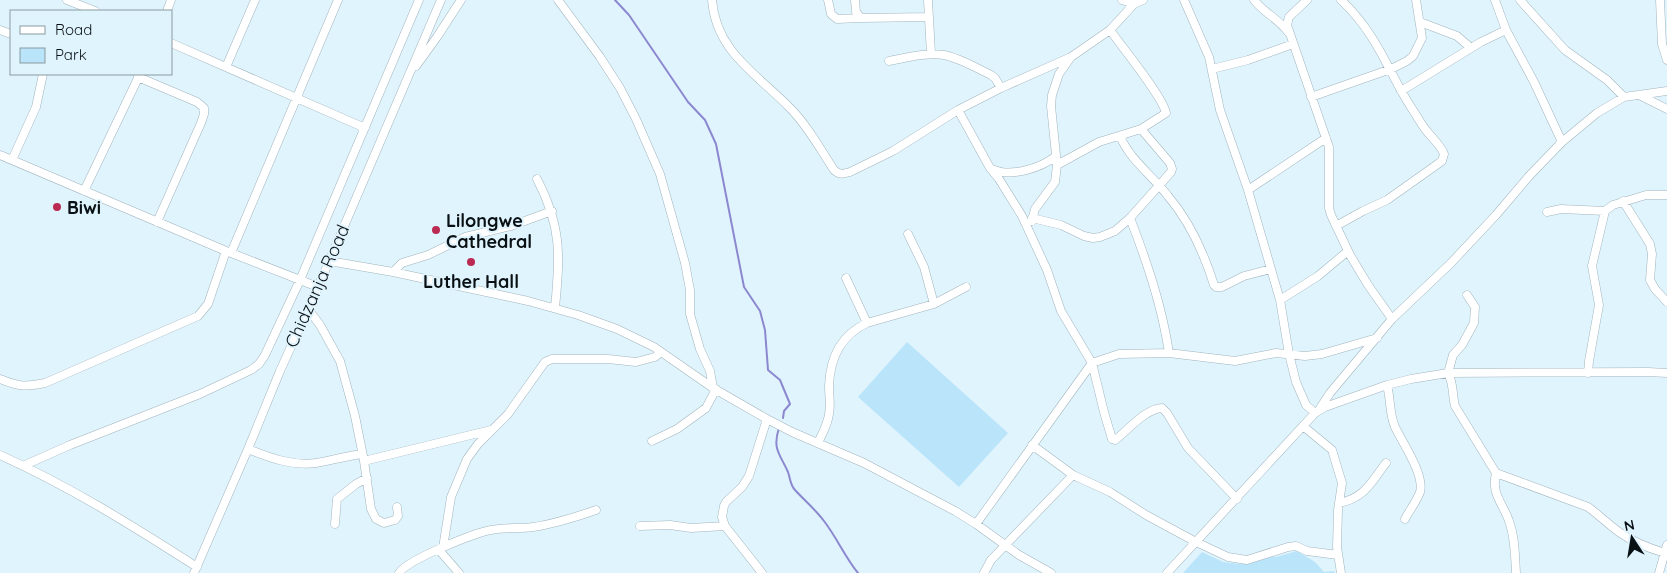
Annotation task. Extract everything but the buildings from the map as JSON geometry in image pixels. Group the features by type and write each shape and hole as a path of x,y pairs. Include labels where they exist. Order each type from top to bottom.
{"street":[{"path":"68,0 87,4"},
{"path":"226,67 255,0"},
{"path":"0,379 15,386 45,383 198,316 208,304 338,0"},
{"path":"24,466 70,445 200,394 251,370 259,364 300,280 419,0"},
{"name":"Chidzanja Road","path":"196,570 441,0"},
{"path":"408,77 461,0"},
{"path":"558,0 600,57 620,88 660,174 685,264 690,290 690,314 700,348 710,371 714,389 706,408 677,429 652,441"},
{"path":"712,0 715,23 731,50 798,117 838,174 850,172 876,160 958,110 1071,56 1110,30 1134,4 1143,0"},
{"path":"828,0 831,14 837,19 929,17"},
{"path":"855,0 856,12 861,18"},
{"path":"928,0 931,54"},
{"path":"1122,0 1134,4"},
{"path":"1184,0 1209,57 1220,110 1248,190 1280,300 1289,354 1298,389 1306,405 1317,412"},
{"path":"1254,0 1265,13 1285,27 1289,34"},
{"path":"1307,0 1289,17 1287,26 1326,138 1330,156 1329,208 1348,251 1368,285 1392,319"},
{"path":"1336,226 1387,200 1444,158 1443,151 1424,128 1401,91 1368,29 1341,0"},
{"path":"1311,97 1390,69 1413,56 1422,38 1416,0"},
{"path":"1495,0 1506,30 1534,82 1562,142"},
{"path":"1520,0 1565,50 1607,80 1624,98"},
{"path":"1660,0 1662,44 1667,60"},
{"path":"1420,22 1458,36 1471,48"},
{"path":"1057,165 1099,142 1141,129 1164,115 1166,111 1152,88 1110,30"},
{"path":"1401,91 1471,48 1506,30"},
{"path":"172,43 365,128"},
{"path":"1212,69 1248,60 1293,44"},
{"path":"889,61 931,54 953,57 996,78 1001,88"},
{"path":"1030,233 1035,209 1055,182 1057,165 1051,106 1052,95 1059,74 1071,56"},
{"path":"12,160 36,107 43,75"},
{"path":"84,191 139,75 197,102 204,108 201,123 157,222"},
{"path":"1167,573 1317,412 1330,392 1392,319 1451,262 1562,142 1597,113 1624,98 1667,91"},
{"path":"1639,95 1667,109"},
{"path":"958,110 990,168 1014,203 1030,233 1047,270 1061,311 1092,363 1112,439 1115,440 1156,408 1162,408 1193,454 1236,499"},
{"path":"1032,218 1061,224 1092,238 1100,237 1115,230 1130,218 1171,172 1172,166 1141,129"},
{"path":"1120,136 1129,153 1168,195 1186,221 1204,255 1216,287 1222,287 1244,276 1271,269"},
{"path":"1248,190 1326,138"},
{"path":"0,155 229,252 318,287"},
{"path":"990,168 1001,172 1028,170 1050,161 1056,156"},
{"path":"537,179 552,211 558,246 555,308"},
{"path":"1588,373 1599,305 1592,266 1606,211 1613,205 1623,201 1646,195 1667,195"},
{"path":"1623,201 1650,244 1652,254 1650,280 1655,290 1667,302"},
{"path":"1547,212 1562,209 1606,211"},
{"path":"392,272 402,263 428,255 465,237 511,226 552,211"},
{"path":"1130,218 1149,267 1166,330 1169,353"},
{"path":"908,234 924,267 934,304"},
{"path":"1280,300 1318,276 1348,251"},
{"path":"329,261 392,272 555,308 617,329 660,352 714,389 767,419 864,463 976,524 1007,546 1052,573"},
{"path":"846,278 867,323"},
{"path":"818,443 829,416 830,376 834,355 839,346 852,332 867,323 934,304 966,287"},
{"path":"1467,295 1474,307 1474,323 1462,345 1453,355 1448,374 1452,381 1455,406 1496,473 1588,507 1619,532 1646,548 1666,549 1659,573"},
{"path":"308,309 320,325 340,361 355,416 371,509 376,519 384,523 395,520 398,516 397,507"},
{"path":"976,524 1092,363 1120,354 1169,353 1235,361 1268,354 1305,356 1322,354 1377,338"},
{"path":"459,573 441,549 451,497 455,486 467,459 478,444 508,414 548,360 608,359 636,362 655,357 660,352"},
{"path":"1317,412 1387,385 1411,379 1448,374 1667,373"},
{"path":"1387,385 1391,398 1390,413 1395,428 1418,475 1420,491 1405,519"},
{"path":"762,573 725,526 722,517 726,502 742,487 749,476 767,419"},
{"path":"1303,426 1332,450 1342,483 1339,503 1338,555 1341,573"},
{"path":"248,449 282,461 302,464 316,463 363,457 491,430"},
{"path":"1032,445 1073,475 1110,492 1146,515 1228,557 1246,560 1296,546 1307,551 1338,555"},
{"path":"1,457 24,466 108,511 196,570"},
{"path":"1339,503 1351,500 1364,492 1386,462"},
{"path":"1496,473 1494,483 1498,500 1512,529 1516,573"},
{"path":"984,573 991,560 1007,546 1073,475"},
{"path":"335,524 337,499 367,478"},
{"path":"399,573 405,566 441,549 490,530 534,527 577,517 596,510"},
{"path":"640,526 670,524 691,528 708,528 725,526"}],"green space":[{"path":"907,342 1008,433 959,487 858,397"},
{"path":"1297,551 1315,562 1324,572 1334,571 1335,573 1183,573 1202,552 1223,562 1241,564 1266,555 1276,557"}],"waterway":[{"path":"615,0 629,15 688,102 705,120 716,144 744,287 760,311 765,330 768,370 780,380 790,404 784,411 783,418"},
{"path":"779,428 776,441 777,446 792,486 824,521 858,573"}],"place":[{"name":"Biwi","path":"57,207"},
{"name":"Lilongwe Cathedral","path":"436,230"},
{"name":"Luther Hall","path":"471,262"}]}
